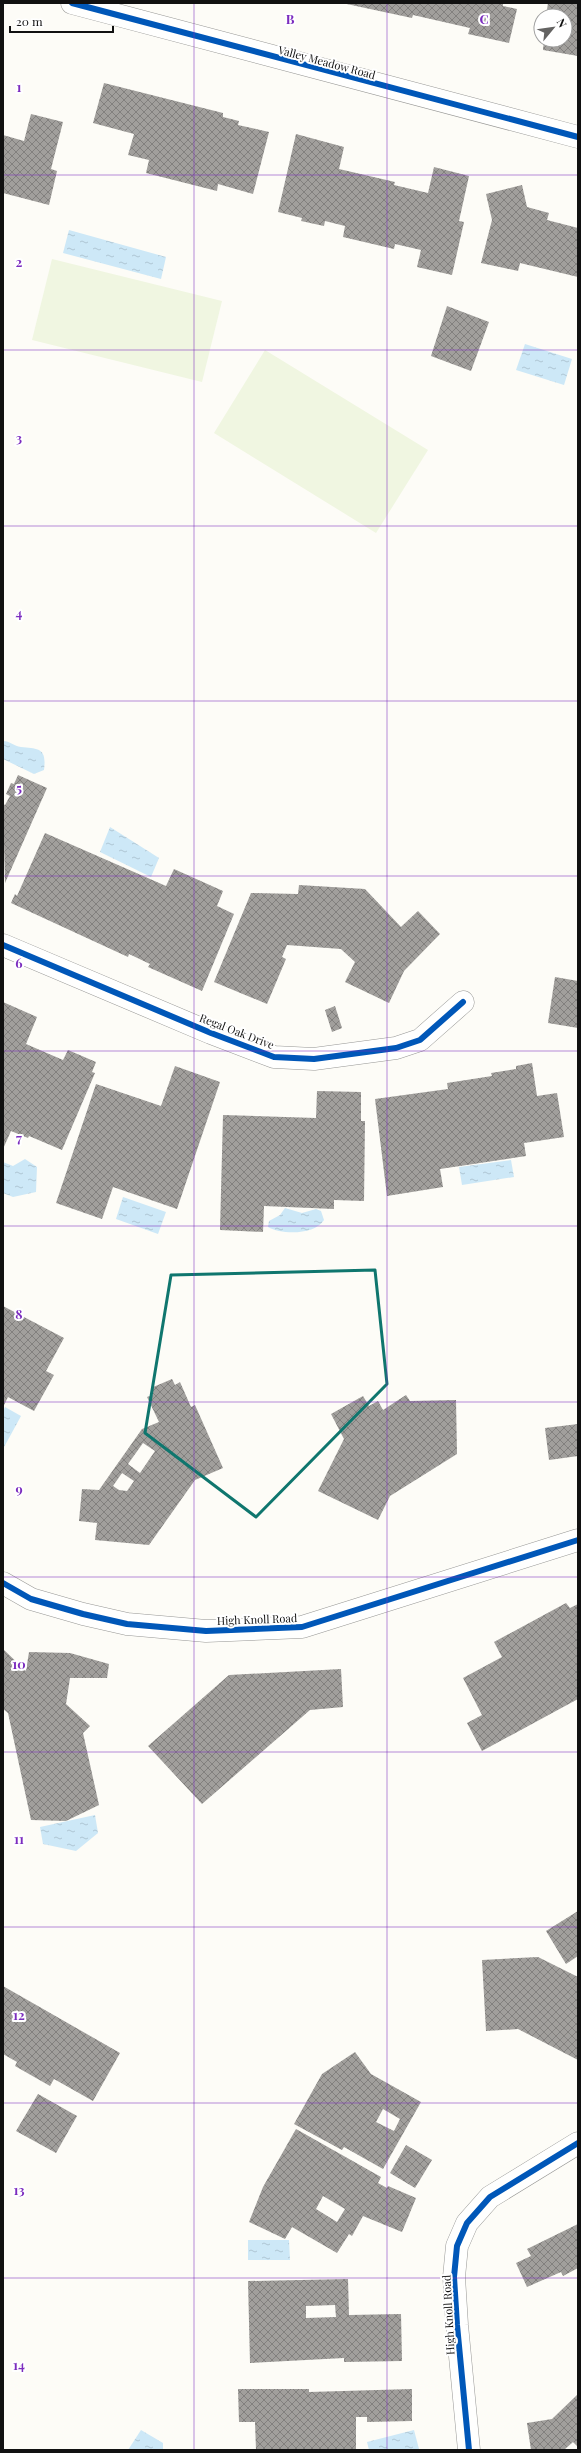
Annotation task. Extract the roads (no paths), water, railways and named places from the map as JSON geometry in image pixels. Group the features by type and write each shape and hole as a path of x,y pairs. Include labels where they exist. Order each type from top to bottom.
{"street":[{"name":"Valley Meadow Road","path":"72,3 578,137"},
{"name":"Regal Oak Drive","path":"3,945 211,1033 274,1057 314,1059 396,1048 420,1040 463,1002"},
{"name":"High Knoll Road","path":"3,1583 30,1599 83,1614 127,1624 206,1631 302,1627 578,1540"},
{"name":"High Knoll Road","path":"469,2450 454,2277 457,2246 468,2223 490,2197 578,2143"}],"water":[{"path":"69,230 166,257 161,279 63,253"},
{"path":"525,344 572,359 564,385 516,370"},
{"path":"3,741 19,746 37,749 43,753 45,762 44,770 34,774 3,759"},
{"path":"110,827 159,858 151,877 100,852"},
{"path":"25,1159 37,1167 36,1192 13,1197 3,1193 3,1162 13,1166"},
{"path":"511,1160 514,1177 462,1185 459,1167"},
{"path":"123,1197 166,1212 158,1234 116,1219"},
{"path":"285,1208 302,1213 316,1209 321,1211 324,1220 320,1225 313,1229 298,1232 274,1230 268,1227 269,1221 280,1215"},
{"path":"5,1407 21,1416 3,1449 3,1411"},
{"path":"95,1815 98,1833 76,1851 43,1844 40,1827"},
{"path":"248,2240 289,2240 290,2260 248,2260"},
{"path":"141,2430 163,2443 163,2450 128,2450"},
{"path":"414,2430 419,2449 417,2450 369,2450 367,2442"}]}
